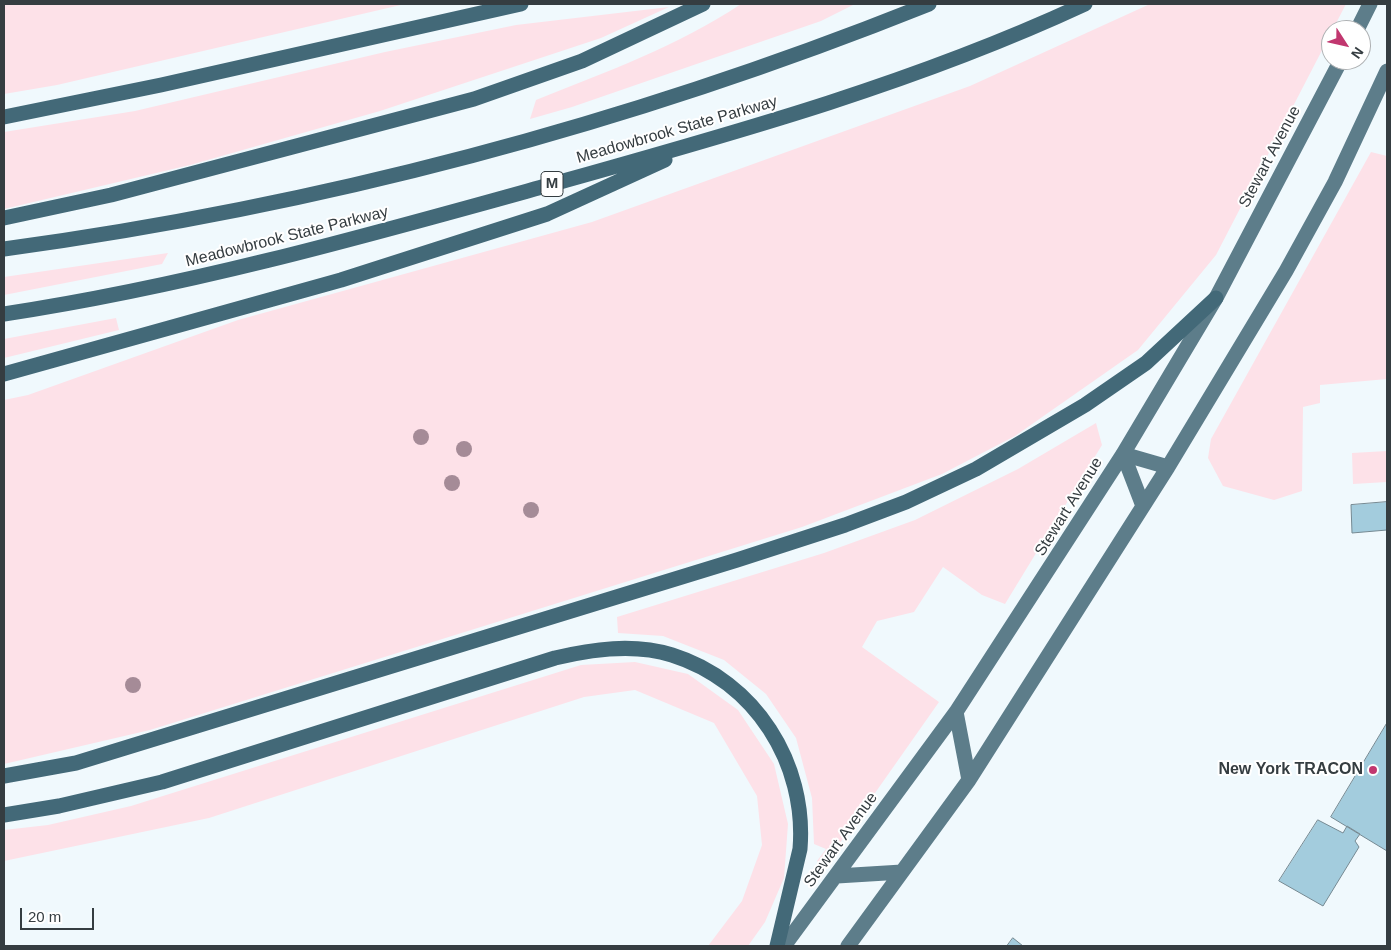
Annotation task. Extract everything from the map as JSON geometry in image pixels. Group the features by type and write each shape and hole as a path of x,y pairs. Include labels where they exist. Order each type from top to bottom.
{"highway":[{"path":"4,117 161,85 521,4"},
{"path":"4,218 111,195 474,99 582,61 703,4"},
{"name":"Meadowbrook State Parkway","path":"4,250 202,218 378,179 466,156 601,118 708,84 805,51 929,4"},
{"name":"Meadowbrook State Parkway","path":"4,314 169,284 331,246 711,139 907,78 1085,4"},
{"path":"4,374 341,280 546,214 711,139"},
{"path":"4,776 76,762 104,754 737,560 844,525 906,502 976,469 1085,405 1146,363 1216,298"},
{"path":"4,815 59,806 162,782 555,658 586,651 637,648 671,655 714,674 752,705 770,727 786,758 797,799 801,835 800,849 777,946"}],"main road":[{"path":"1362,20 1370,4"},
{"name":"Stewart Avenue","path":"784,946 956,712 1123,454 1216,298 1336,70"},
{"path":"848,946 969,780 1144,506 1286,271 1335,182 1387,72"},
{"path":"1123,454 1168,467"},
{"path":"1123,454 1144,506"},
{"path":"956,712 969,780"},
{"path":"837,876 902,872"}],"shaded area":[{"path":"4,4 405,4 57,85 4,94"},
{"path":"741,4 855,4 821,21 572,107 530,119 536,100 667,45 692,33"},
{"path":"1150,4 1346,4 1338,20 1321,20 1321,52 1216,255 1138,350 1015,436 942,474 802,527 150,730 4,764 4,400 28,395 238,320 592,222 970,86"},
{"path":"669,7 601,38 380,111 190,165 4,209 4,132 135,111 385,52 516,25"},
{"path":"1371,152 1387,156 1387,379 1320,385 1320,403 1303,407 1302,491 1274,500 1223,486 1208,458 1211,439"},
{"path":"168,253 162,264 4,295 4,277"},
{"path":"116,318 119,330 4,358 4,339"},
{"path":"1096,423 1102,445 1005,604 982,595 943,567 914,612 877,621 862,647 939,702 823,867 817,861 826,849 814,844 812,798 796,738 766,694 724,660 663,636 618,633 617,617 824,553 915,520 1018,469"},
{"path":"1387,451 1387,482 1353,484 1352,453"},
{"path":"635,662 688,674 738,710 774,764 788,824 784,878 765,922 748,946 708,946 742,901 762,845 757,796 714,723 635,690 584,697 209,818 4,861 4,830 48,825 131,806 581,665"}],"building":[{"path":"1387,502 1387,530 1352,533 1351,505"},
{"name":"New York TRACON","path":"1387,723 1387,851 1331,817"},
{"path":"1318,820 1343,833 1347,826 1360,834 1355,841 1359,847 1323,906 1279,881"},
{"path":"1013,938 1023,946 1007,946"}],"place":[{"name":"New York TRACON","path":"1373,770"}]}
